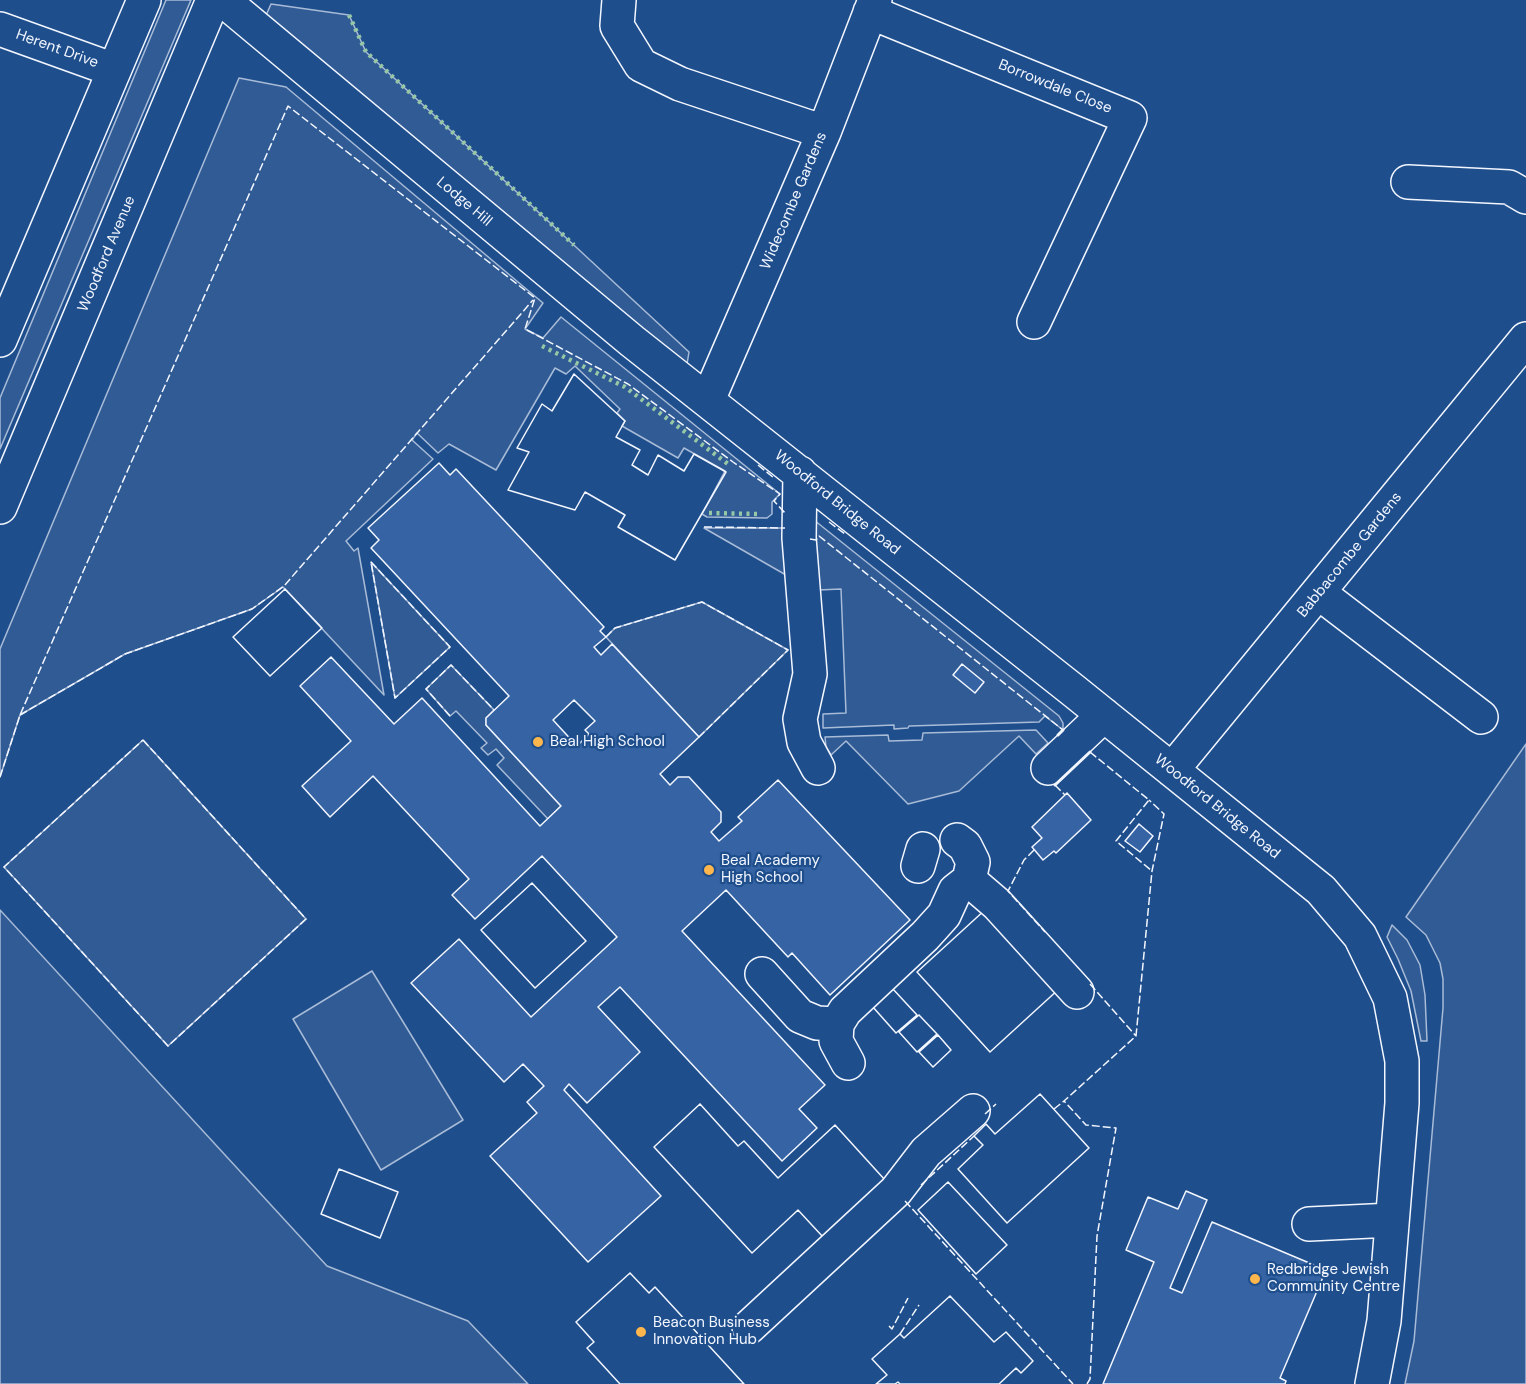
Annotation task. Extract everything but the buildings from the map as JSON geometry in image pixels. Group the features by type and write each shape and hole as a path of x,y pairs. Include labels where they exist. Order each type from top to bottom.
{"main road":[{"path":"0,340 144,0"},
{"name":"Woodford Avenue","path":"0,507 213,0"},
{"name":"Lodge Hill","path":"224,0 578,297 708,400"},
{"path":"619,0 617,26 640,65 680,84 824,132"},
{"name":"Widecombe Gardens","path":"708,400 824,132 873,6"},
{"name":"Borrowdale Close","path":"873,6 1130,118 1034,322"},
{"name":"Herent Drive","path":"0,28 114,70"},
{"path":"1408,182 1509,187 1526,197"},
{"name":"Babbacombe Gardens","path":"1172,771 1526,339"},
{"name":"Woodford Bridge Road","path":"708,400 1321,890 1360,936 1390,998 1402,1061 1402,1103 1384,1321 1372,1384"},
{"path":"800,473 799,538 810,674 800,718 804,742 818,768"},
{"path":"1319,593 1482,717"},
{"path":"1048,768 1104,715"},
{"path":"848,1063 836,1041 837,1024 845,1011 925,936 944,915 962,886 973,862 965,846 957,840"},
{"path":"962,886 997,904 1077,992"},
{"path":"762,974 800,1016 817,1023 837,1024"},
{"path":"749,1327 896,1191 926,1152 973,1111"},
{"path":"1309,1224 1392,1220"}],"shaded area":[{"path":"166,0 191,0 0,449 0,398"},
{"path":"271,4 349,15 366,52 689,352 687,364 670,356 264,20"},
{"path":"239,78 286,87 543,303 525,329 543,338 561,317 780,494 772,502 772,514 767,518 707,517 702,514 725,471 684,448 678,458 622,426 625,421 617,413 620,409 575,366 566,374 555,368 496,470 449,444 438,453 417,433 412,440 433,459 346,541 354,551 358,548 384,695 283,587 252,609 125,654 20,715 0,777 0,649"},
{"path":"814,520 1059,716 1063,723 1063,730 1045,716 1039,722 909,726 894,729 894,725 823,728 823,714 846,713 841,589 818,590 816,534 811,529"},
{"path":"704,528 785,528 786,575"},
{"path":"371,562 450,647 395,698"},
{"path":"702,602 788,650 699,737 606,637 615,628"},
{"path":"451,665 494,710 486,718 486,725 561,806 548,819 497,765 504,758 496,749 488,755 481,748 487,743 456,711 450,716 426,689"},
{"path":"1036,730 1048,743 1036,754 1019,736 959,791 908,804 846,741 831,755 826,747 825,737 888,735 889,741 922,740 923,733"},
{"path":"143,740 306,919 168,1046 4,867"},
{"path":"1526,744 1526,1384 1405,1384 1414,1341 1443,1008 1443,979 1440,963 1426,935 1406,917"},
{"path":"0,910 327,1266 468,1321 528,1384 0,1384"},
{"path":"1392,925 1407,940 1420,965 1425,995 1427,1041 1421,1041 1411,991 1387,937"},
{"path":"372,971 463,1120 381,1170 293,1019"}],"hedge":[{"path":"349,15 366,52 574,245"},
{"path":"542,346 625,387 728,464"},
{"path":"709,513 757,514"}],"fence":[{"path":"0,777 20,715 288,106 535,298 525,329 628,384 780,494 774,501 785,513"},
{"path":"20,715 125,654 252,609 284,586 533,300"},
{"path":"758,465 774,478"},
{"path":"829,522 845,534"},
{"path":"704,527 785,528"},
{"path":"810,539 816,540 819,536 1063,730"},
{"path":"371,562 450,647 395,698 371,562"},
{"path":"606,637 615,628 702,602 788,650 699,737"},
{"path":"450,716 426,689 451,665 494,710"},
{"path":"143,740 306,919 168,1046 4,867 143,740"},
{"path":"1090,752 1149,800 1116,841 1152,871"},
{"path":"1055,785 1065,795"},
{"path":"1087,1384 1090,1379 1097,1236 1116,1128 1086,1125 1064,1101 1136,1036 1152,871 1164,814 1149,800"},
{"path":"1034,850 1024,860 1008,891 1045,932"},
{"path":"1090,984 1136,1036"},
{"path":"1054,1109 1064,1101"},
{"path":"985,1114 996,1104"},
{"path":"921,1185 974,1136"},
{"path":"905,1201 1073,1384"},
{"path":"889,1326 892,1329 908,1298"},
{"path":"900,1334 919,1305"}],"wall":[{"path":"1058,735 1063,730"},
{"path":"1055,785 1090,752"}],"place":[{"name":"Beal High School","path":"538,742"},
{"name":"Beal Academy High School","path":"709,870"},
{"name":"Redbridge Jewish Community Centre","path":"1255,1279"},
{"name":"Beacon Business Innovation Hub","path":"641,1332"}]}
